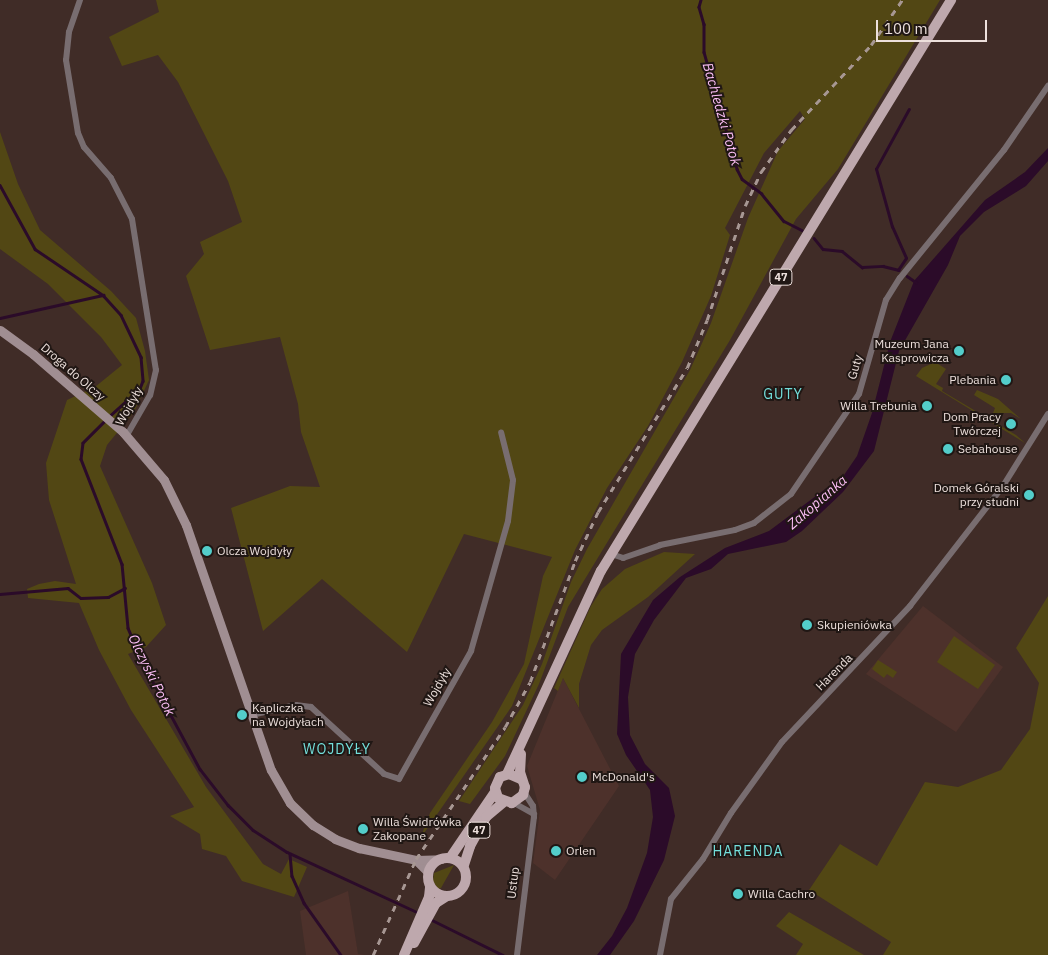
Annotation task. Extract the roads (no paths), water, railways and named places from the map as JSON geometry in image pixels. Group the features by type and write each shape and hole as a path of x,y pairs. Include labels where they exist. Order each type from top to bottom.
{"main road":[{"name":"47","path":"427,911 430,887 428,872 446,858 495,792 498,779 507,774 521,748 611,554 951,0"},
{"name":"47","path":"404,955 427,911 438,900 464,886 467,876 464,865 470,846 486,817 524,792 521,779 521,748"},
{"path":"507,774 521,779"},
{"path":"495,792 509,802"},
{"path":"446,858 464,865"},
{"path":"430,887 437,894 447,896"},
{"name":"47","path":"408,955 421,922"}],"street":[{"name":"Wojdyły","path":"80,0 70,32 66,70 78,132 84,146 111,178 124,201 137,238 141,290 156,378 138,420 127,436 155,466 176,502 275,780 305,818 345,843 416,860 446,858"},
{"name":"Guty","path":"611,554 623,558 660,545 735,530 754,523 791,494 859,394 886,300 1004,150 1048,86"},
{"name":"Droga do Olczy","path":"0,330 33,354 127,436"},
{"name":"Harenda","path":"660,955 670,902 706,856 732,813 790,733 911,605 1003,486 1048,414"},
{"name":"Wojdyły","path":"251,715 288,706 311,708 384,774 399,779 471,651 508,521 513,480 501,432"},
{"path":"524,792 534,814"},
{"path":"509,802 534,814"},
{"name":"Ustup","path":"517,955 534,814"},
{"path":"416,860 428,872"}],"water":[{"name":"Zakopianka","path":"1048,148 1048,161 1026,186 984,212 960,236 948,265 899,351 874,451 843,492 802,531 786,542 728,554 711,569 686,578 654,620 635,654 628,697 630,735 645,764 669,788 675,816 664,860 634,921 610,955 597,955 612,936 627,908 647,853 653,817 650,790 626,755 617,734 621,654 653,600 680,577 725,548 769,531 844,475 857,456 872,413 890,342 914,281 985,200 1025,172"}],"waterway":[{"name":"Bachledzki Potok","path":"701,0 699,7 704,24 704,52 737,169 742,179 761,193 784,221 802,230"},
{"path":"898,270 906,258 892,227 876,169 909,109"},
{"name":"Olczyski Potok","path":"0,185 35,249 103,295 121,315 141,357 143,381 140,389 109,417"},
{"name":"Bachledzki Potok","path":"814,238 823,249 842,251 862,267 883,266 899,270"},
{"name":"Bachledzki Potok","path":"907,276 916,282"},
{"path":"0,318 103,295"},
{"name":"Olczyski Potok","path":"105,421 83,443 81,459 122,564 128,628 145,667 200,769 228,805 253,830 287,852 419,913"},
{"path":"0,594 68,588 81,598 108,597 125,588"},
{"path":"290,854 292,876 304,903 341,955"},
{"name":"Olczyski Potok","path":"430,919 503,955"}],"railway":[{"path":"373,955 416,859 505,727 530,682 575,561 598,512 687,368 707,320 745,206 761,172 791,130 871,45 902,0"}],"place":[{"name":"Muzeum Jana Kasprowicza","path":"959,351"},
{"name":"Plebania","path":"1006,380"},
{"name":"Willa Trebunia","path":"927,406"},
{"name":"Dom Pracy Twórczej","path":"1011,424"},
{"name":"Sebahouse","path":"948,449"},
{"name":"Domek Góralski przy studni","path":"1029,495"},
{"name":"Olcza Wojdyły","path":"207,551"},
{"name":"Skupieniówka","path":"807,625"},
{"name":"Kapliczka na Wojdyłach","path":"242,715"},
{"name":"McDonald's","path":"582,777"},
{"name":"Willa Świdrówka Zakopane","path":"363,829"},
{"name":"Orlen","path":"556,851"},
{"name":"Willa Cachro","path":"738,894"}],"district":[{"name":"GUTY","path":"783,394"},
{"name":"WOJDYŁY","path":"337,749"},
{"name":"HARENDA","path":"748,851"}]}
